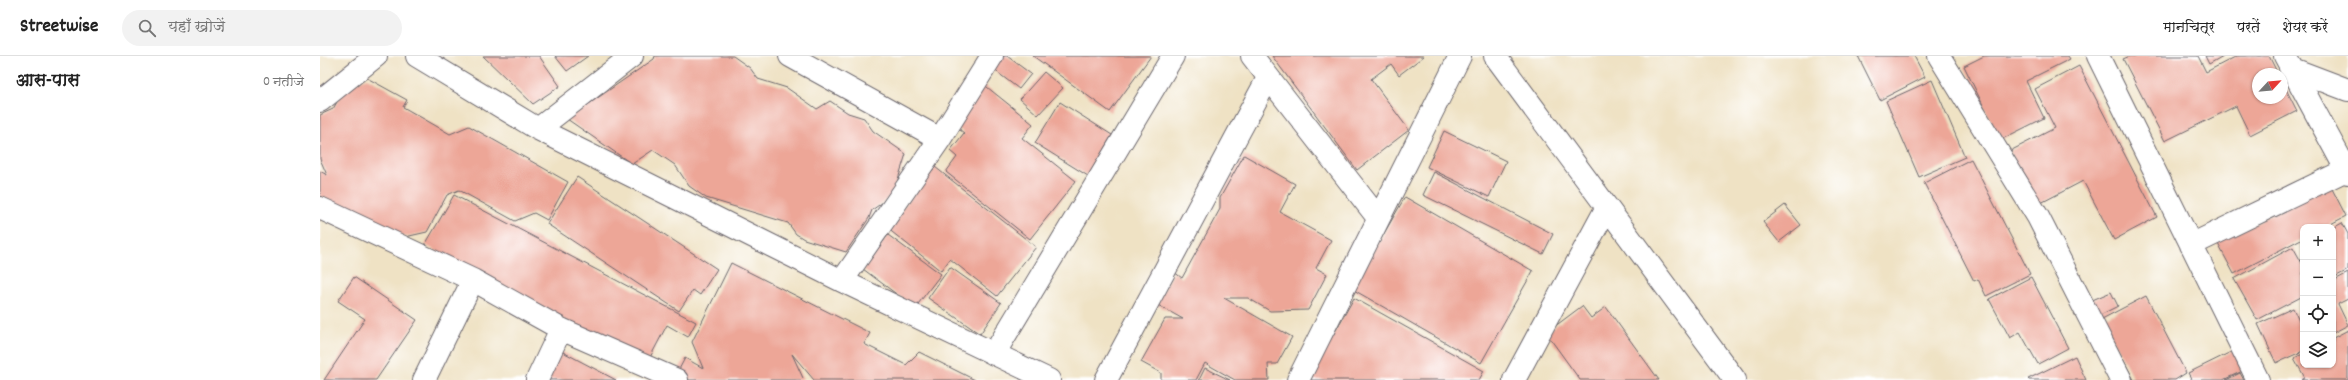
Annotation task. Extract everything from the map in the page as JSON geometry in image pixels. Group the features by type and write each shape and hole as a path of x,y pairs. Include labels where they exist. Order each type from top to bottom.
{"street":[{"path":"320,101 376,56"},
{"path":"417,56 538,129 842,281 1049,380"},
{"path":"538,129 632,56"},
{"path":"790,56 940,139"},
{"path":"842,281 940,139 992,56"},
{"path":"994,354 1173,56"},
{"path":"1252,56 1378,218"},
{"path":"1298,380 1460,56"},
{"path":"1939,56 2038,217 2121,380"},
{"path":"2098,56 2258,380"},
{"path":"1500,57 1607,207 1735,380"},
{"path":"2191,245 2348,171 2287,62"},
{"path":"2287,62 2348,90"},
{"path":"1106,380 1268,78"},
{"path":"1514,380 1607,207"},
{"path":"320,208 474,280 561,329 677,380"},
{"path":"424,380 474,280"},
{"path":"537,380 561,329"}],"building":[{"path":"483,56 539,56 560,86 533,104"},
{"path":"555,56 588,56 567,71"},
{"path":"655,56 733,56 750,68 758,79 787,88 817,109 830,101 848,113 864,118 873,131 906,154 893,195 872,210 869,218 846,252 804,239 796,234 788,223 706,198 689,186 675,165 653,150 632,164 567,119 654,59"},
{"path":"996,56 1007,56 1031,74 1019,89 989,66"},
{"path":"1033,56 1151,56 1110,112"},
{"path":"1272,56 1424,56 1399,75 1391,64 1371,79 1409,130 1357,170"},
{"path":"1858,56 1914,56 1925,77 1880,100"},
{"path":"1984,56 2068,56 2070,59 2026,81 2044,118 2000,140 1964,66"},
{"path":"2130,56 2198,56 2206,72 2237,56 2269,56 2275,68 2252,68 2252,104 2288,104 2288,93 2297,111 2250,135 2236,106 2165,141 2123,59"},
{"path":"2205,56 2223,56 2209,64"},
{"path":"2079,66 2157,217 2114,240 2083,181 2037,205 2010,151 2055,128 2035,89"},
{"path":"1044,72 1063,88 1038,115 1020,99"},
{"path":"367,78 407,100 403,107 450,134 469,126 568,182 547,220 534,213 515,221 459,190 447,195 427,232 405,237 320,197 320,171 327,175 320,159 320,115 333,109 346,86"},
{"path":"1932,80 1965,157 1919,177 1886,101"},
{"path":"982,83 1033,124 1022,138 1076,181 1030,239 946,172 957,157 950,151 964,133 951,123"},
{"path":"1060,102 1112,135 1088,176 1035,143"},
{"path":"1444,131 1506,161 1489,197 1427,167"},
{"path":"1244,155 1295,184 1280,212 1331,240 1316,268 1327,274 1308,310 1270,311 1248,298 1224,298 1292,337 1277,364 1268,364 1269,380 1235,380 1205,363 1196,380 1161,380 1161,373 1141,362 1165,319 1183,319 1156,304 1174,272 1182,278 1220,209 1220,198"},
{"path":"1971,159 2030,274 1986,296 1978,279 1974,281 1924,183"},
{"path":"935,167 1036,247 997,296 950,259 941,271 887,228"},
{"path":"1434,172 1553,234 1543,254 1423,195"},
{"path":"577,177 717,269 700,295 693,290 679,311 547,224"},
{"path":"2330,185 2346,216 2331,224 2300,224 2300,240 2234,274 2217,242"},
{"path":"454,195 696,322 688,337 667,325 646,365 425,245"},
{"path":"1405,197 1533,271 1481,363 1352,289"},
{"path":"1785,205 1801,225 1779,242 1763,222"},
{"path":"2342,223 2348,234 2348,270 2336,276 2336,260 2336,226"},
{"path":"888,235 941,274 915,308 863,269"},
{"path":"2293,247 2300,260 2300,298 2257,320 2234,279"},
{"path":"731,263 870,333 864,344 906,365 919,352 975,380 814,380 792,354 803,378 801,380 681,380 675,377 685,358 703,368 692,342"},
{"path":"950,267 1001,303 980,334 928,298"},
{"path":"2348,273 2348,299 2338,304 2348,325 2336,331 2336,296 2336,279"},
{"path":"354,277 417,320 376,380 324,380 365,319 338,301"},
{"path":"2031,277 2068,348 2038,364 2020,332 2010,338 1989,299"},
{"path":"2111,292 2118,306 2098,316 2090,301"},
{"path":"2146,296 2186,373 2175,380 2134,380 2102,319"},
{"path":"1354,298 1484,371 1479,380 1308,380"},
{"path":"1582,306 1591,318 1606,307 1659,380 1580,380 1546,333"},
{"path":"2293,308 2300,323 2300,352 2276,363 2258,324"},
{"path":"2348,330 2348,380 2301,380 2305,378 2294,358 2300,355 2300,368 2336,368 2336,336"},
{"path":"2237,349 2247,369 2223,380 2192,380 2188,373"},
{"path":"561,351 616,380 546,380"},
{"path":"2075,356 2086,380 2028,379"},
{"path":"1205,368 1230,380 1199,380"},
{"path":"2240,373 2244,380 2226,380"}]}
